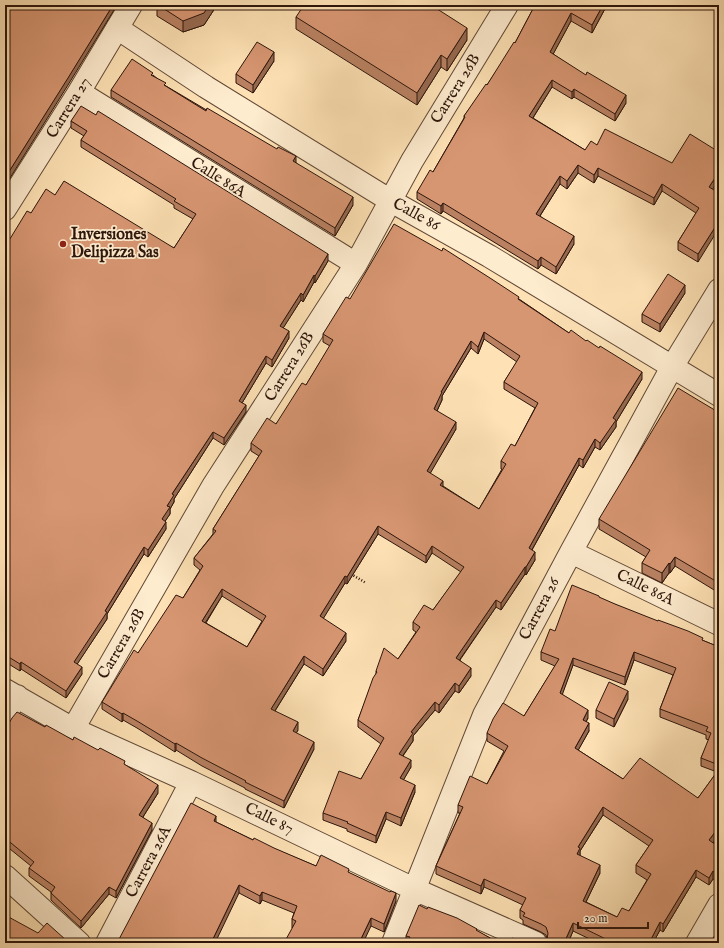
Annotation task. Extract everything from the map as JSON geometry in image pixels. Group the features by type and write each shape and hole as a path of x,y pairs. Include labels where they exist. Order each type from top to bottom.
{"street":[{"name":"Carrera 27","path":"5,209 79,92 131,5"},
{"name":"Carrera 26B","path":"73,729 213,486 356,264 412,161 507,5"},
{"name":"Calle 86","path":"118,28 206,87 391,201 489,256 672,368 719,395"},
{"name":"Calle 86A","path":"79,92 356,264"},
{"name":"Carrera 26","path":"393,943 484,715 672,368 719,290"},
{"name":"Calle 86A","path":"571,552 719,624"},
{"name":"Calle 87","path":"11,693 73,729 192,782 414,889 536,943"},
{"path":"5,715 11,693"},
{"name":"Carrera 26A","path":"107,943 192,782"},
{"path":"5,876 79,943"},
{"path":"697,943 719,905"}],"path":[{"path":"346,570 366,583"}],"building":[{"path":"5,5 113,5 5,178"},
{"path":"158,5 209,5 204,13 183,21"},
{"path":"304,5 431,5 467,28 447,59 441,55 417,93 296,17"},
{"path":"535,5 603,5 592,25 571,13 550,52 586,75 587,72 626,95 615,114 574,89 572,92 552,80 529,116 585,150 591,141 597,145 605,129 672,163 690,134 719,152 719,172 709,187 719,193 719,221 698,254 678,242 699,208 662,184 654,198 598,168 594,175 578,165 567,181 560,176 536,214 574,236 556,267 541,257 538,261 443,203 441,206 417,192 430,170 433,172 465,117 464,116 486,84 487,85 514,42 515,43"},
{"path":"257,42 274,52 253,85 236,74"},
{"path":"132,59 153,73 151,75 166,83 164,85 206,111 207,108 277,149 278,147 296,156 293,161 353,197 335,228 111,90"},
{"path":"81,106 96,115 98,111 328,254 303,295 301,293 280,326 289,331 272,360 266,356 239,401 246,405 224,438 213,432 172,494 174,495 167,506 170,507 162,519 166,522 148,550 144,547 105,611 107,612 74,662 82,667 66,691 21,662 20,664 7,656 6,658 5,657 5,247 27,211 31,213 46,189 55,195 64,181 174,248 196,214 174,201 176,199 81,140 87,131 71,121"},
{"path":"394,224 442,251 443,248 519,297 518,299 569,333 571,330 586,341 587,340 599,348 600,346 642,372 613,418 616,420 600,443 595,439 583,460 579,458 529,548 535,552 526,567 501,603 496,600 456,658 471,668 459,686 455,683 439,705 435,702 411,732 413,733 399,754 411,760 400,778 415,785 401,818 386,812 376,836 347,823 348,822 323,813 339,771 361,779 384,738 358,720 373,678 377,672 376,671 384,648 398,659 420,627 413,622 424,605 433,610 464,567 432,546 426,556 378,526 347,577 345,576 320,616 346,633 323,669 304,656 271,709 298,722 293,731 314,742 284,801 245,782 246,781 176,743 175,744 102,702 134,650 138,653 176,595 183,598 203,566 194,558 216,531 213,529 262,451 251,443 267,418 276,424 302,383 306,385 333,340 323,334 346,297 350,299","holes":["484,332 520,356 504,382 538,403 515,446 511,444 501,461 506,464 479,509 440,485 443,481 427,471 456,422 434,409 441,392 471,341 478,347","222,589 266,616 247,647 202,621"]},
{"path":"668,274 685,285 660,324 642,314"},
{"path":"678,388 718,412 716,415 719,417 719,583 675,557 662,573 642,563 650,550 599,519"},
{"path":"572,585 615,604 688,631 703,638 702,640 719,647 719,765 701,758 711,733 706,731 708,727 660,709 676,668 634,652 625,677 573,658 560,693 588,710 583,720 589,723 575,748 623,779 640,758 698,798 719,769 719,827 709,840 719,847 719,874 713,871 709,878 696,870 663,924 660,922 649,943 614,943 573,923 564,943 545,943 548,933 546,927 523,916 525,913 520,910 526,898 484,879 481,886 436,866 463,807 458,805 470,776 487,784 508,746 487,733 493,719 503,703 524,716 559,659 541,652 550,629 555,631","holes":["603,807 653,840 636,865 651,874 629,911 622,908 617,917 583,901 600,865 577,854 580,848 578,847"]},
{"path":"609,682 628,691 614,719 596,710"},
{"path":"17,712 45,727 46,725 73,740 74,737 98,750 100,748 125,761 124,764 158,785 139,815 152,823 116,891 109,887 81,921 51,893 55,887 29,868 34,862 5,838 5,730"},
{"path":"191,803 216,816 214,821 253,840 254,838 316,866 321,855 349,869 348,872 390,892 396,893 384,924 371,918 359,943 284,943 296,921 292,919 297,906 262,892 260,896 239,885 211,943 117,943"},
{"path":"419,905 457,918 499,943 407,943 410,937 406,936"},
{"path":"5,915 38,933 47,923 66,940 63,943 5,943"},
{"path":"512,938 523,943 509,943"}],"place":[{"name":"Inversiones Delipizza Sas","path":"63,244"}]}
